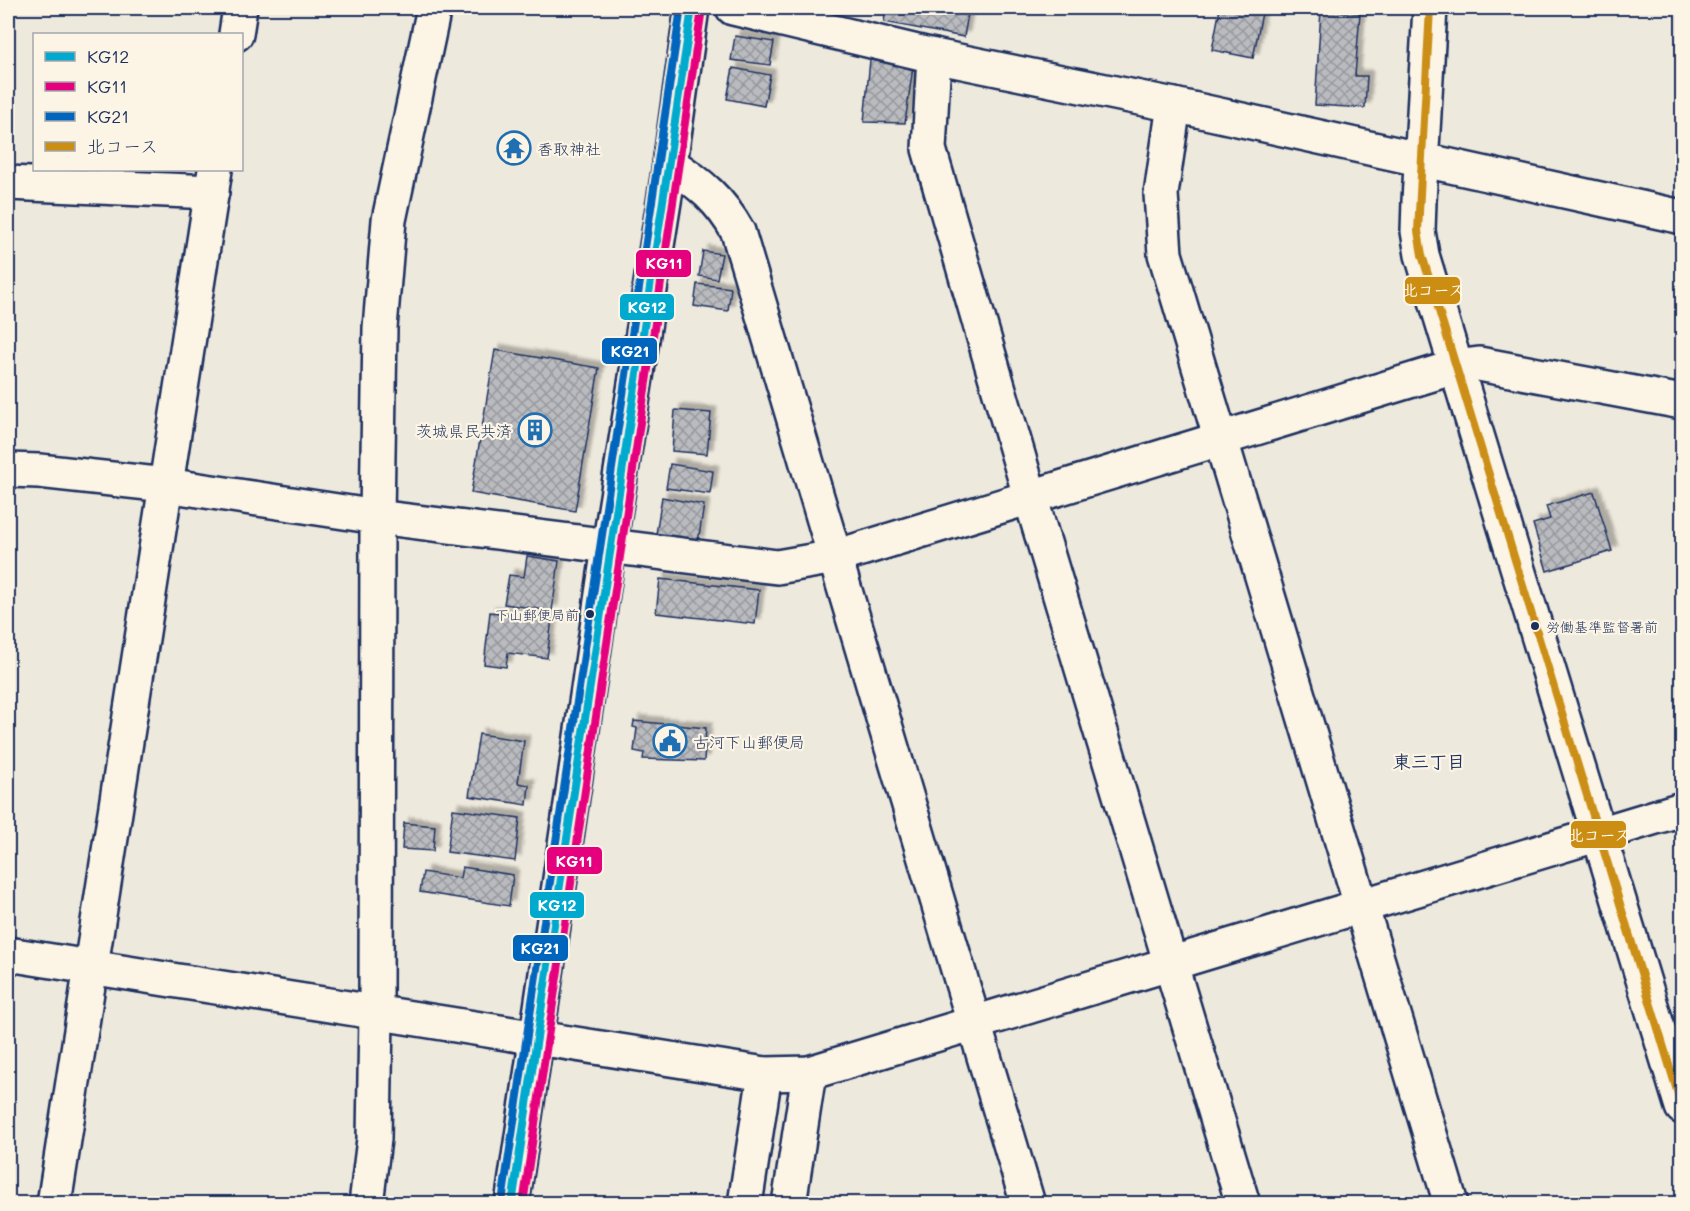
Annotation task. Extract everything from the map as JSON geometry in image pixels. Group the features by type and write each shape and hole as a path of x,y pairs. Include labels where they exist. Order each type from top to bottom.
{"street":[{"path":"236,33 240,8"},
{"path":"366,1203 374,1139 376,517 380,328 389,220 434,8"},
{"path":"512,1203 692,8"},
{"path":"733,8 934,56 1174,105 1683,217"},
{"path":"1430,8 1420,160 1418,231 1422,255 1683,1107"},
{"path":"934,56 929,149 1030,496 1243,1203"},
{"path":"1174,105 1161,194 1165,254 1451,1203"},
{"path":"670,164 701,183 724,208 738,232 1028,1203"},
{"path":"8,183 214,181 54,1203"},
{"path":"8,470 39,471 166,485 376,517 777,567 835,557 1455,367 1479,364 1683,402"},
{"path":"8,954 376,1013 537,1036 765,1074 809,1073 975,1022 1172,966 1361,905 1683,809"},
{"path":"789,1203 809,1073"},
{"path":"745,1203 765,1074"}],"building":[{"path":"886,8 969,8 964,37 884,22"},
{"path":"1220,8 1263,8 1253,58 1212,50"},
{"path":"1321,10 1360,13 1355,76 1367,76 1365,108 1315,105"},
{"path":"735,36 774,42 770,65 731,60"},
{"path":"870,60 913,67 905,123 864,122"},
{"path":"733,68 770,75 764,106 727,99"},
{"path":"703,251 722,254 717,279 699,276"},
{"path":"697,284 731,288 728,311 694,306"},
{"name":"茨城県民共済","path":"495,350 599,368 575,511 471,493"},
{"path":"675,410 711,413 707,454 672,451"},
{"path":"670,464 713,471 710,494 666,488"},
{"path":"1594,492 1612,551 1547,571 1533,524 1550,519 1546,506"},
{"path":"662,497 704,505 698,542 656,534"},
{"path":"527,556 559,561 552,611 504,604 509,575 524,577"},
{"path":"660,579 759,590 755,624 656,613"},
{"path":"490,612 552,619 547,658 508,653 506,667 484,664"},
{"path":"634,721 706,728 704,761 643,759 644,753 634,751 637,728 633,727"},
{"path":"479,734 524,741 518,783 529,785 527,805 469,796"},
{"path":"453,809 520,818 515,861 447,852"},
{"path":"404,823 435,826 433,851 402,849"},
{"path":"462,867 513,875 509,906 420,892 423,872 460,878"}],"transit line":[{"name":"KG21","path":"502,1202 681,8"},
{"name":"KG12","path":"512,1204 692,8"},
{"name":"北コース","path":"1430,8 1418,231 1422,255 1682,1107"},
{"name":"KG11","path":"523,1204 702,9"}],"place":[{"name":"香取神社","path":"514,148"},
{"name":"茨城県民共済","path":"535,430"},
{"name":"下山郵便局前","path":"590,614"},
{"name":"労働基準監督署前","path":"1535,626"},
{"name":"古河下山郵便局","path":"670,741"}],"district":[{"name":"東三丁目","path":"1429,761"}]}
